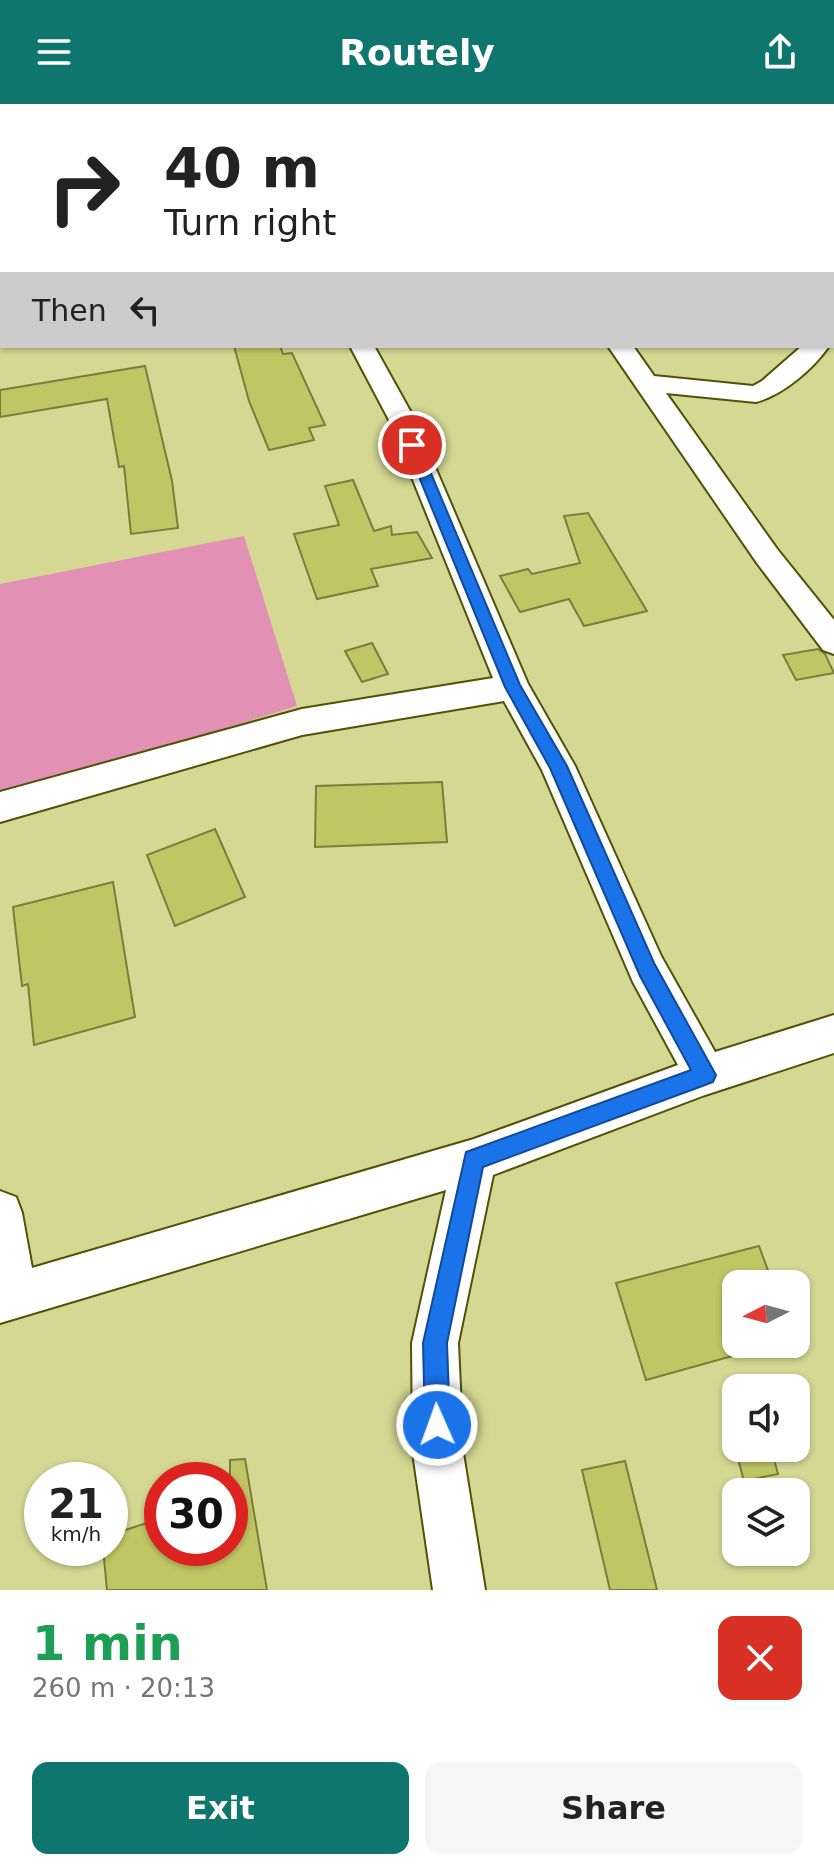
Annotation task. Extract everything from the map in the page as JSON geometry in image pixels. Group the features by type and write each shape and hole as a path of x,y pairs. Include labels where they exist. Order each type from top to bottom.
{"street":[{"path":"363,348 401,418 513,687 558,766 647,969 705,1075"},
{"path":"621,348 767,556 834,642"},
{"path":"646,383 756,394 771,387 815,348"},
{"path":"0,807 302,722 513,687"},
{"path":"0,1213 7,1297 474,1160 705,1075 834,1034"},
{"path":"459,1590 438,1453 435,1343 474,1160"}],"shaded area":[{"path":"244,536 297,706 0,798 0,584"}],"building":[{"path":"235,348 281,348 283,354 292,353 325,425 309,428 314,440 269,450 249,401"},
{"path":"145,366 172,481 178,528 131,534 124,466 119,467 107,399 0,417 0,390"},
{"path":"353,480 374,531 391,526 392,535 417,532 432,558 371,569 378,586 317,599 294,534 339,525 325,486"},
{"path":"588,513 647,611 584,626 569,599 520,612 500,576 528,569 532,574 580,563 564,516"},
{"path":"372,643 388,674 362,682 345,651"},
{"path":"818,649 825,654 834,673 796,680 783,655"},
{"path":"442,782 447,842 315,847 316,786"},
{"path":"215,829 245,897 175,926 147,855"},
{"path":"113,882 135,1017 34,1045 28,984 22,986 13,907"},
{"path":"759,1246 768,1270 722,1270 722,1358 725,1358 646,1380 616,1283"},
{"path":"625,1461 657,1590 610,1590 582,1470"},
{"path":"739,1462 775,1462 778,1474 743,1478"},
{"path":"248,1477 267,1590 107,1590 105,1566 128,1566 128,1529 144,1524 144,1566 248,1566"}],"route":[{"path":"412,445 513,687 558,766 647,969 705,1075 474,1160 435,1343 437,1425"}]}
